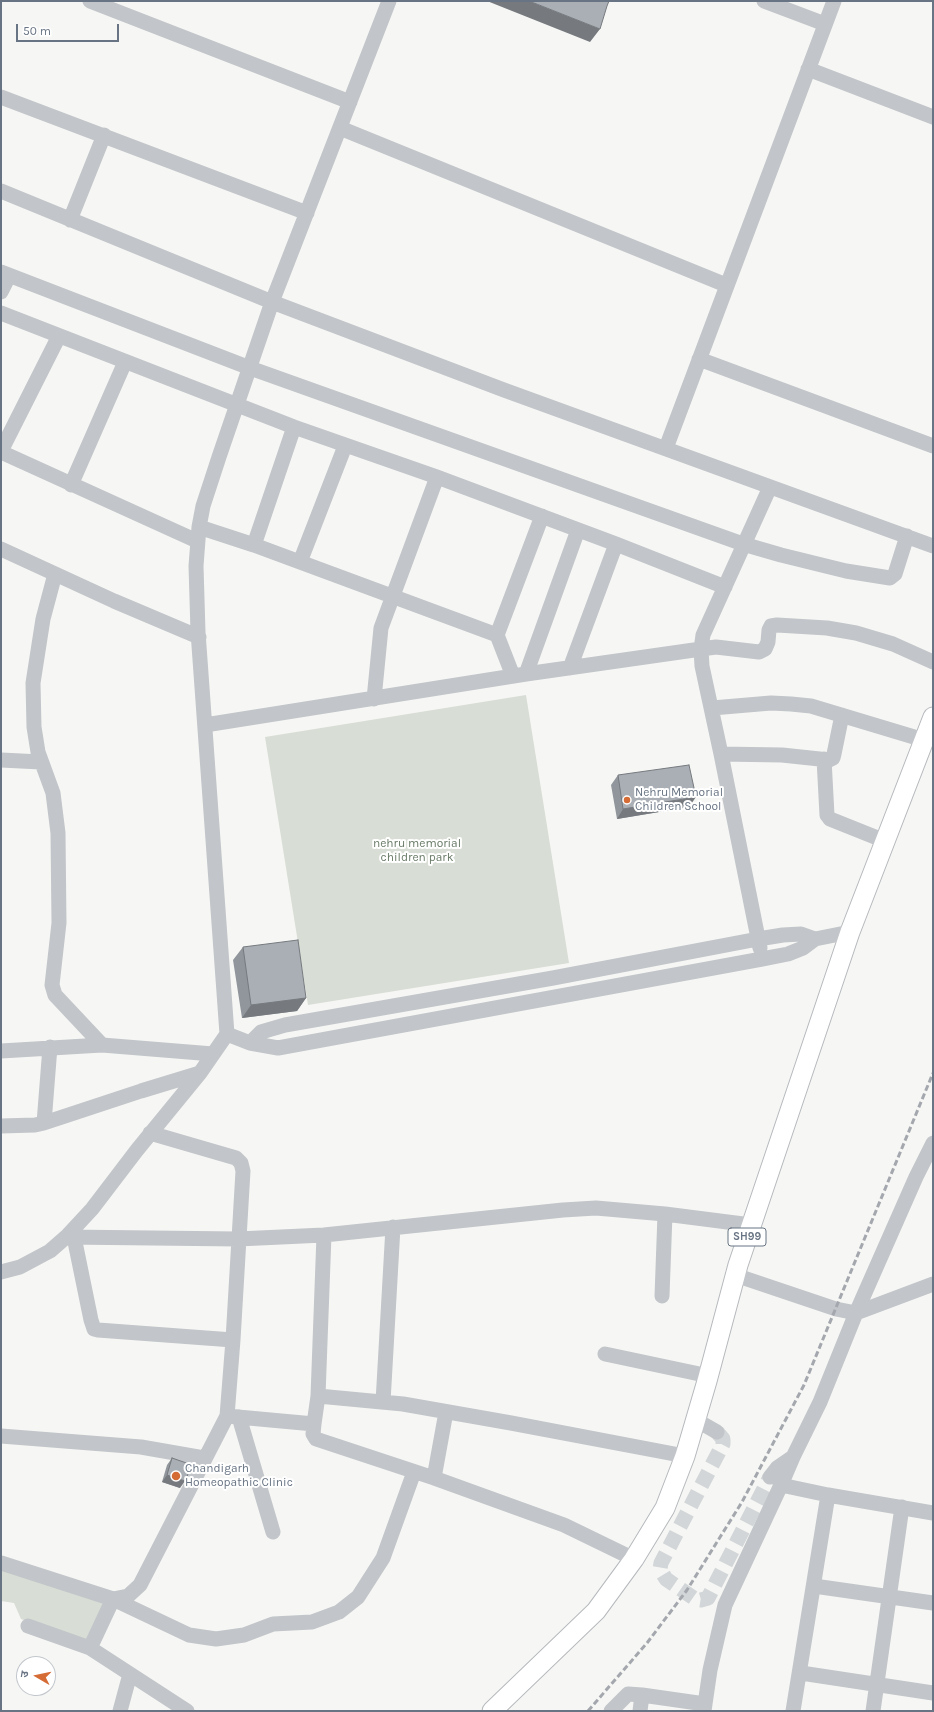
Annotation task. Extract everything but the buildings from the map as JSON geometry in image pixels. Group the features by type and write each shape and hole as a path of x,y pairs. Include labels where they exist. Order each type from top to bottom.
{"main road":[{"name":"SH99","path":"492,1711 596,1611 634,1559 666,1508 685,1456 696,1420 735,1275 751,1225 850,932 933,717"}],"street":[{"path":"90,1 350,102"},
{"path":"1,1272 20,1267 44,1254 70,1237 150,1133 200,1073 227,1034 199,637 196,566 198,534 203,506 236,404 250,368 272,302 389,1"},
{"path":"764,1 825,24"},
{"path":"666,448 834,1"},
{"path":"808,69 933,117"},
{"path":"1,97 307,213"},
{"path":"340,128 726,285"},
{"path":"70,220 104,135"},
{"path":"1,191 272,302 504,390 907,536 931,540"},
{"path":"1,292 5,274 250,368 743,544 781,555 846,571 890,578 895,574 907,536"},
{"path":"1,313 294,427 437,477 542,516 724,587"},
{"path":"59,336 1,451 71,485 198,534 254,545 497,635 519,675"},
{"path":"699,360 933,446"},
{"path":"71,485 125,362"},
{"path":"254,545 294,427"},
{"path":"300,562 345,446"},
{"path":"374,699 379,639 393,596 437,477"},
{"path":"762,959 712,708 702,666 700,649 703,634 770,486"},
{"path":"497,635 542,516"},
{"path":"519,675 578,530"},
{"path":"570,668 616,544"},
{"path":"1,549 54,574 199,637"},
{"path":"54,574 43,619 33,683 34,727 41,762 53,792 58,833 59,924 52,985 56,994 102,1045"},
{"path":"205,726 519,675 700,649 716,647 759,652 765,649 771,626 777,625 826,628 856,633 893,644 933,662"},
{"path":"712,708 770,703 811,706 924,740"},
{"path":"721,754 782,755 824,759 833,758 842,715"},
{"path":"824,759 827,815 830,819 885,841"},
{"path":"1,760 41,762"},
{"path":"250,1043 261,1032 270,1028 553,978 758,939 801,934 815,938 850,932"},
{"path":"227,1034 250,1043 278,1048 788,954 803,948 815,938"},
{"path":"553,978 557,997"},
{"path":"1,1051 102,1045 213,1054"},
{"path":"44,1123 50,1047"},
{"path":"1,1126 35,1125 44,1123 141,1090 200,1073"},
{"path":"150,1133 236,1158 241,1163 243,1171 233,1340 233,1416 273,1532"},
{"path":"611,1711 628,1694 642,1694 705,1707 715,1644 725,1604 775,1481 793,1457 820,1402 856,1313 916,1177 933,1143"},
{"path":"70,1237 238,1239 324,1235 596,1208 665,1214 751,1225"},
{"path":"662,1296 665,1214"},
{"path":"384,1402 393,1227"},
{"path":"324,1235 318,1396 313,1434 316,1439 434,1478 564,1525 634,1559"},
{"path":"70,1237 94,1328 98,1330 233,1340"},
{"path":"735,1275 836,1309 856,1313 933,1284"},
{"path":"605,1354 709,1376"},
{"path":"318,1396 384,1402 446,1412 685,1456"},
{"path":"434,1478 446,1412"},
{"path":"233,1416 314,1424"},
{"path":"113,1599 128,1596 140,1585 204,1458 233,1416"},
{"path":"696,1420 717,1432"},
{"path":"1,1436 141,1447 204,1458"},
{"path":"1,1563 113,1599 189,1635 216,1638 244,1635 273,1624 312,1622 339,1612 358,1596 383,1558 414,1472"},
{"path":"775,1481 828,1495 933,1513"},
{"path":"793,1711 801,1673 828,1495"},
{"path":"873,1711 902,1507"},
{"path":"814,1586 933,1603"},
{"path":"90,1648 113,1599"},
{"path":"28,1626 90,1648 187,1711"},
{"path":"801,1673 933,1693"},
{"path":"120,1711 130,1674"},
{"path":"640,1711 642,1694"}],"green space":[{"name":"nehru memorial children park","path":"526,695 569,963 308,1005 265,737"},
{"path":"1,1565 106,1604 89,1644 21,1619 14,1603 1,1601"}],"tunnel":[{"path":"717,1432 723,1439 723,1444 661,1563 660,1569 666,1579 695,1599 701,1600 708,1598 770,1477"}],"railway":[{"path":"588,1711 647,1643 687,1590 742,1502 804,1385 933,1073"}],"place":[{"name":"Nehru Memorial Children School","path":"627,800"},
{"name":"Chandigarh Homeopathic Clinic","path":"176,1476"}]}
